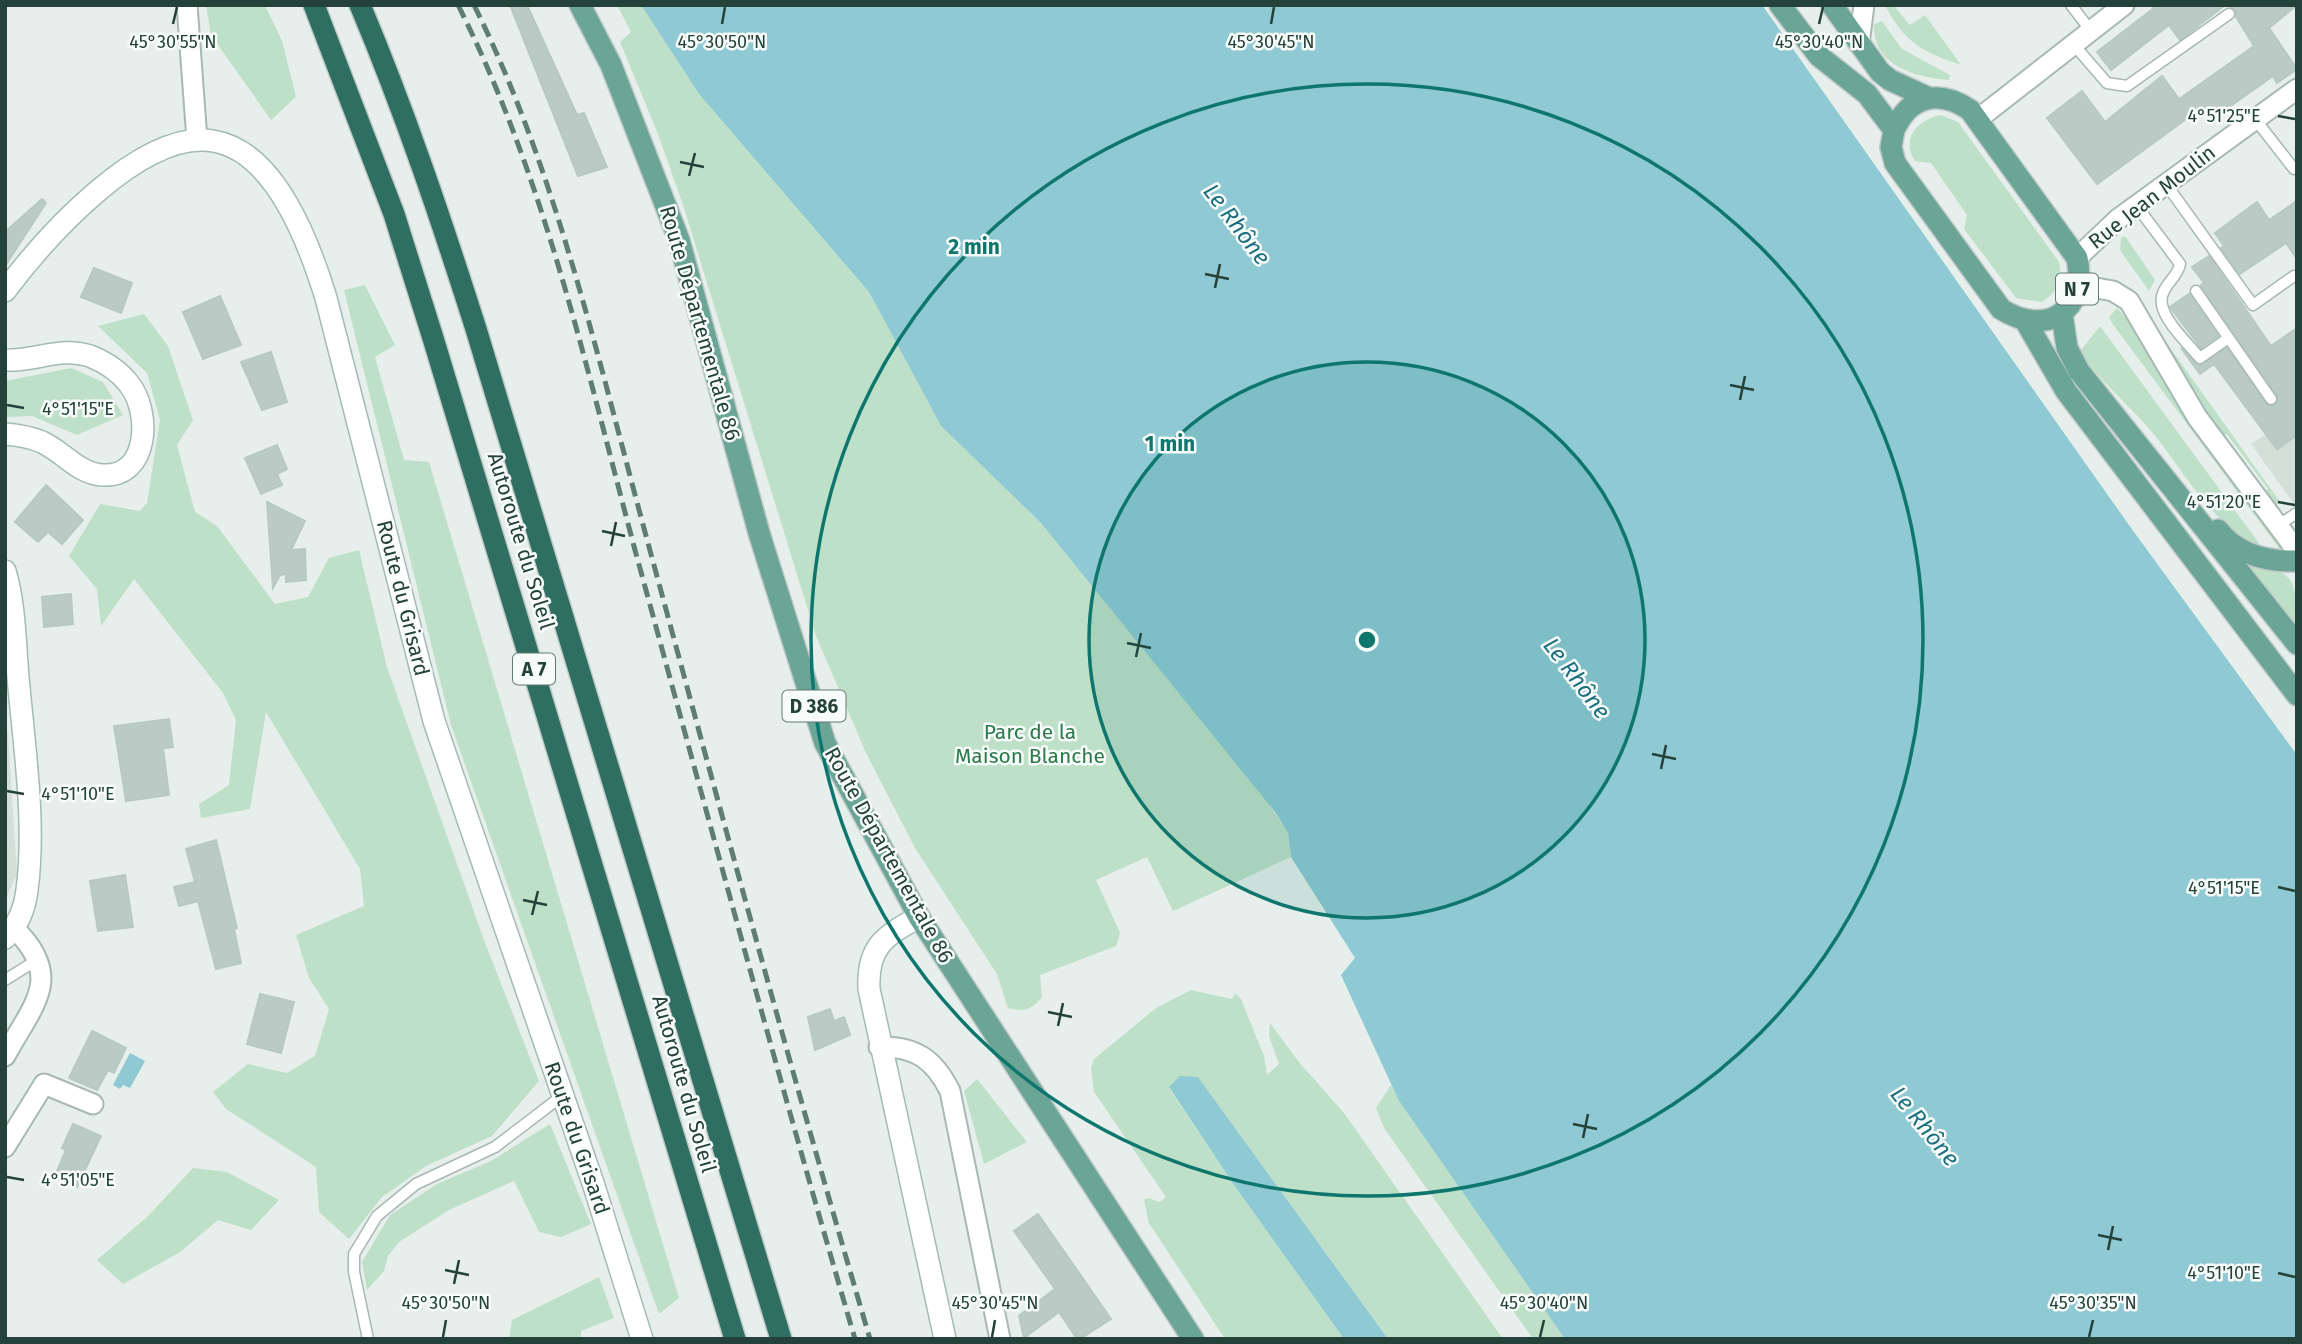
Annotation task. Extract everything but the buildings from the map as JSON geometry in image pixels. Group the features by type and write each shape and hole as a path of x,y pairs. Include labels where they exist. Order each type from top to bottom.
{"highway":[{"name":"Autoroute du Soleil","path":"314,5 394,214 735,1339"},
{"name":"Autoroute du Soleil","path":"360,5 399,99 451,250 781,1339"}],"main road":[{"name":"Route Départementale 86","path":"580,5 611,65 679,240 759,533 825,743 919,917 1193,1339"},
{"path":"1780,5 1819,56 1867,94 1894,130"},
{"name":"N 7","path":"1832,5 1859,44 1890,80 1927,97 1946,98 1961,104 1978,119 2077,258 2079,285 2062,314 2039,323 2026,322"},
{"path":"1927,97 1909,107 1894,130 1891,147 1895,163 2001,309 2026,322 2066,391 2297,695"},
{"name":"N 7","path":"2062,314 2073,361 2297,644"},
{"path":"2136,440 2155,449 2225,538 2259,558 2297,561"}],"street":[{"path":"187,5 197,140"},
{"path":"1859,44 1864,5"},
{"path":"1978,119 2124,5"},
{"name":"Rue Jean Moulin","path":"2077,258 2136,205 2297,89"},
{"name":"Route du Grisard","path":"5,291 31,256 91,197 133,165 174,144 197,140 215,141 237,150 254,163 288,206 311,251 434,721 642,1339"},
{"path":"2079,285 2113,291 2129,301 2178,390 2297,551"},
{"path":"5,360 64,352 88,356 111,366 131,386 141,410 144,437 139,455 126,469 101,475 87,471 43,442 5,433"},
{"path":"5,571 11,599 22,720 30,861 27,893 10,933 30,943 39,959 43,974 41,989 5,1055"},
{"path":"919,917 880,943 870,961 869,989 879,1047 945,1339"},
{"path":"879,1047 904,1048 920,1054 936,1067 950,1091 1000,1339"},
{"path":"5,1147 44,1084 93,1104"}],"lane":[{"path":"2071,5 2091,32"},
{"path":"2074,45 2107,83 2127,86 2229,13"},
{"path":"2255,119 2294,169"},
{"path":"2166,184 2253,305 2294,276"},
{"path":"2136,205 2180,264 2179,271 2163,290 2160,300 2164,312 2200,358 2227,339"},
{"path":"2196,291 2271,399"},
{"path":"2277,526 2297,513"},
{"path":"5,980 39,959"},
{"path":"368,1339 354,1272 354,1254 377,1216 416,1184 495,1147 562,1095"}],"shaded area":[{"path":"2297,413 2297,508 2251,444"},
{"path":"5,733 8,733 17,874 5,901"}],"green space":[{"path":"206,5 265,5 282,41 296,97 271,120 211,35"},
{"name":"Parc de la Maison Blanche","path":"617,5 641,5 699,94 869,292 941,426 1041,523 1260,791 1288,833 1291,857 1173,911 1147,857 1096,880 1120,933 1116,946 1040,975 1042,997 1027,1009 1008,1008 997,974 915,848 866,753 816,636 683,205 658,134 620,42 631,32"},
{"path":"1885,5 1893,5 1910,25 1925,15 1961,65 1925,50 1907,37"},
{"path":"1882,21 1902,49 1950,75 1949,80 1910,72 1888,59 1875,38 1874,24"},
{"path":"1941,115 1958,122 2059,262 2058,285 2042,302 2016,298 1964,229 1967,215 1931,163 1915,161 1910,145 1914,131 1919,125"},
{"path":"2125,236 2155,280 2149,291 2120,250 2121,238"},
{"path":"365,285 395,345 375,357 404,460 429,462 679,1298 659,1314 451,725 344,290"},
{"path":"2117,308 2135,328 2282,545 2282,552 2112,323 2109,317"},
{"path":"144,314 168,346 193,420 177,445 195,512 217,526 275,604 308,597 329,558 359,550 387,667 484,940 539,1081 492,1136 426,1166 382,1197 349,1239 319,1212 316,1167 226,1109 213,1092 248,1064 287,1073 315,1056 329,1009 309,978 296,935 364,906 360,869 266,712 250,809 201,818 199,804 229,785 236,720 223,693 134,579 101,626 97,589 69,556 100,504 140,511 147,503 160,420 147,373 98,326"},
{"path":"2100,326 2261,546 2244,538 2214,513 2152,432 2086,361 2081,350"},
{"path":"2156,328 2280,502 2275,506 2261,495 2268,489 2227,434 2220,439 2153,329"},
{"path":"71,368 103,382 123,415 77,435 32,416 5,417 5,381"},
{"path":"2237,560 2270,568 2288,578 2296,596 2297,631"},
{"path":"1191,990 1232,999 1235,993 1241,999 1264,1056 1267,1075 1279,1064 1269,1036 1270,1023 1298,1061 1344,1113 1503,1339 1388,1339 1198,1077 1169,1088 1234,1185 1344,1339 1225,1339 1149,1223 1144,1200 1148,1198 1160,1202 1166,1197 1094,1092 1091,1068 1094,1059 1156,1008"},
{"path":"977,1079 1027,1142 984,1164 964,1091"},
{"path":"1391,1085 1399,1101 1565,1339 1533,1339 1384,1128 1376,1108"},
{"path":"550,1124 591,1224 561,1237 539,1232 514,1181 449,1210 399,1242 388,1256 384,1271 367,1290 362,1262 390,1215 437,1184 491,1161"},
{"path":"193,1168 227,1172 279,1200 251,1230 218,1220 180,1252 123,1284 97,1260 147,1217"},
{"path":"599,1277 614,1318 581,1331 581,1339 509,1339 512,1320"}],"water":[{"name":"Le Rhône","path":"641,5 1762,5 2131,528 2297,755 2297,1339 1565,1339 1399,1101 1341,975 1355,958 1291,857 1288,833 1275,812 1041,523 941,426 869,292 699,94"},
{"path":"130,1053 145,1061 130,1088 123,1085 120,1089 113,1085"},
{"path":"1180,1076 1198,1077 1388,1339 1344,1339 1234,1185 1169,1087"}],"railway":[{"path":"458,5 515,136 560,273 743,945 855,1339"},
{"path":"474,5 529,134 574,270 757,942 870,1339"}]}
